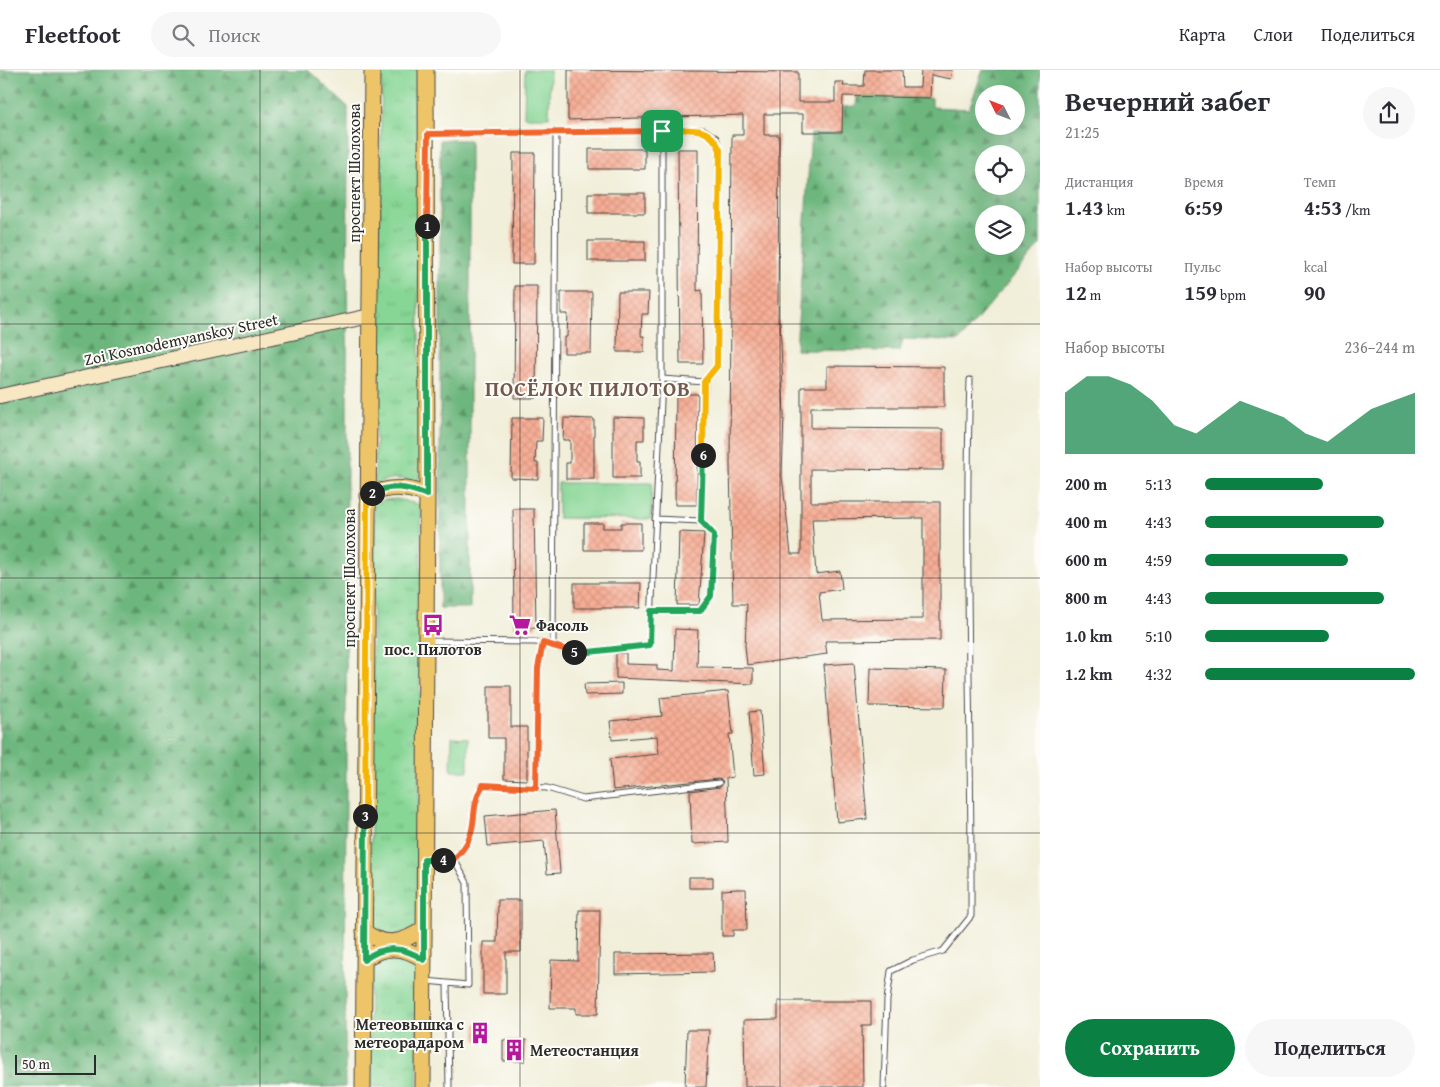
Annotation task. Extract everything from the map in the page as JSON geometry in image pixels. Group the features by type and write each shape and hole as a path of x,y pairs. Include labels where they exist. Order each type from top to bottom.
{"main road":[{"name":"проспект Шолохова","path":"363,1087 372,70"},
{"path":"423,1087 427,495 428,134 426,70"},
{"path":"367,496 389,487 404,487 427,495"},
{"path":"364,931 373,939 394,943 413,936 424,928"},
{"path":"364,960 374,952 401,948 414,953 424,960"}],"street":[{"name":"Zoi Kosmodemyanskoy Street","path":"0,396 370,316"}],"lane":[{"path":"428,134 704,130 716,138 720,150 717,366 704,382 701,521 714,535 711,596 700,611 651,611"},
{"path":"426,641 543,643 553,644 560,649 580,653 650,645 662,379 662,131"},
{"path":"553,644 556,132"},
{"path":"662,379 704,382"},
{"path":"884,1087 887,1000 891,971 913,960 943,951 971,916 970,628 966,497 970,380"},
{"path":"655,519 701,521"},
{"path":"536,788 538,668 543,643"},
{"path":"424,860 454,859 467,847 474,828 478,793 483,785 547,788 583,799 719,783"},
{"path":"424,980 468,985 467,883 454,859"},
{"path":"447,984 449,1087"}],"green space":[{"path":"0,70 308,70 348,107 345,1087 0,1087"},
{"path":"382,70 419,70 419,483 397,479 375,484"},
{"path":"525,70 550,70 549,117 524,117"},
{"path":"983,70 1040,70 1040,245 959,341 903,339 900,351 796,350 811,134 842,133 844,107 856,106 857,96 932,98 932,107 969,109 975,92 975,135 1025,135 1025,85 978,85"},
{"path":"440,140 470,140 470,608 440,608"},
{"path":"558,483 652,483 651,519 558,518"},
{"path":"397,499 421,505 418,925 411,930 388,937 370,929 374,505 384,500"},
{"path":"452,737 468,738 468,771 451,771"},
{"path":"388,953 418,961 417,1087 369,1087 370,962"}],"building":[{"path":"568,70 798,72 798,102 835,102 835,82 844,82 843,86 864,86 865,70 902,70 903,87 920,87 921,70 953,70 951,79 931,75 930,98 843,96 842,132 803,132 803,114 764,114 764,135 779,135 778,322 780,321 784,414 782,476 791,554 801,554 801,387 827,387 827,366 944,367 944,407 811,407 811,428 943,429 943,470 811,469 811,502 940,502 940,640 825,641 827,654 747,665 745,646 747,604 733,604 730,465 732,135 743,135 743,115 568,120","holes":["923,518 923,619 822,620 819,592 842,589 840,571 816,574 812,519"]},
{"path":"589,149 645,149 645,169 589,169"},
{"path":"678,149 698,149 697,291 702,290 703,364 680,364"},
{"path":"513,153 535,153 534,264 512,264"},
{"path":"588,193 645,193 645,213 588,213"},
{"path":"588,241 645,241 645,261 588,261"},
{"path":"515,286 537,286 536,398 514,398"},
{"path":"561,292 592,292 591,353 564,353 564,337 567,337 568,314 561,314"},
{"path":"618,292 649,292 648,314 642,314 641,336 644,336 644,352 617,352"},
{"path":"676,394 698,394 697,505 675,505"},
{"path":"613,417 644,418 644,440 637,440 637,462 640,462 640,478 613,478"},
{"path":"512,418 543,418 542,441 536,441 535,463 538,463 538,479 511,478"},
{"path":"564,418 594,419 594,479 566,479 566,463 570,463 570,440 563,440"},
{"path":"513,509 534,509 536,628 514,628"},
{"path":"584,523 603,523 603,528 621,528 621,523 641,523 641,550 584,550"},
{"path":"679,532 704,533 699,605 677,605"},
{"path":"574,583 641,583 640,608 574,608"},
{"path":"675,629 698,630 697,667 753,668 753,684 616,678 616,653 626,653 626,664 657,665 657,670 674,671"},
{"path":"854,663 867,819 837,822 824,665"},
{"path":"870,668 946,670 945,707 869,706"},
{"path":"622,683 622,694 585,695 584,684"},
{"path":"488,686 511,686 511,727 527,727 527,780 504,779 504,738 488,738"},
{"path":"728,691 733,734 729,734 733,777 726,778 728,842 692,844 690,791 720,787 723,781 718,779 613,790 610,759 659,754 657,736 612,740 610,721 662,716 660,698"},
{"path":"760,711 765,774 754,775 749,712"},
{"path":"555,810 560,873 547,874 544,841 488,846 485,816"},
{"path":"689,877 713,877 713,888 689,888"},
{"path":"746,889 747,930 733,930 733,936 722,936 722,890"},
{"path":"498,900 521,900 521,952 506,952 506,994 483,994 483,942 497,942"},
{"path":"579,910 600,910 598,1014 576,1014 576,1008 550,1008 551,960 578,961"},
{"path":"713,953 714,972 615,974 615,954"},
{"path":"778,1001 871,1001 871,1025 862,1025 863,1087 745,1087 744,1020 778,1019"},
{"name":"Метеовышка с метеорадаром","path":"475,1024 486,1024 485,1042 475,1041"},
{"path":"687,1030 709,1030 706,1087 685,1087"},
{"name":"Метеостанция","path":"503,1040 526,1040 525,1061 503,1061"}],"place":[{"name":"пос. Пилотов","path":"433,625"},
{"name":"Фасоль","path":"520,625"},
{"name":"Метеовышка с метеорадаром","path":"480,1033"},
{"name":"Метеостанция","path":"514,1050"}],"district":[{"name":"ПОСЁЛОК ПИЛОТОВ","path":"588,388"}],"route":[{"path":"704,130 716,138 720,150 717,366 704,382 701,521 714,535 711,596 700,611 651,611 650,645 580,653 560,649 553,644 543,643 538,668 536,788 483,785 478,793 474,828 467,847 454,859 424,860 424,960 414,953 401,948 374,952 364,960 367,496 389,487 404,487 427,495 428,134 662,131 704,130"}]}
